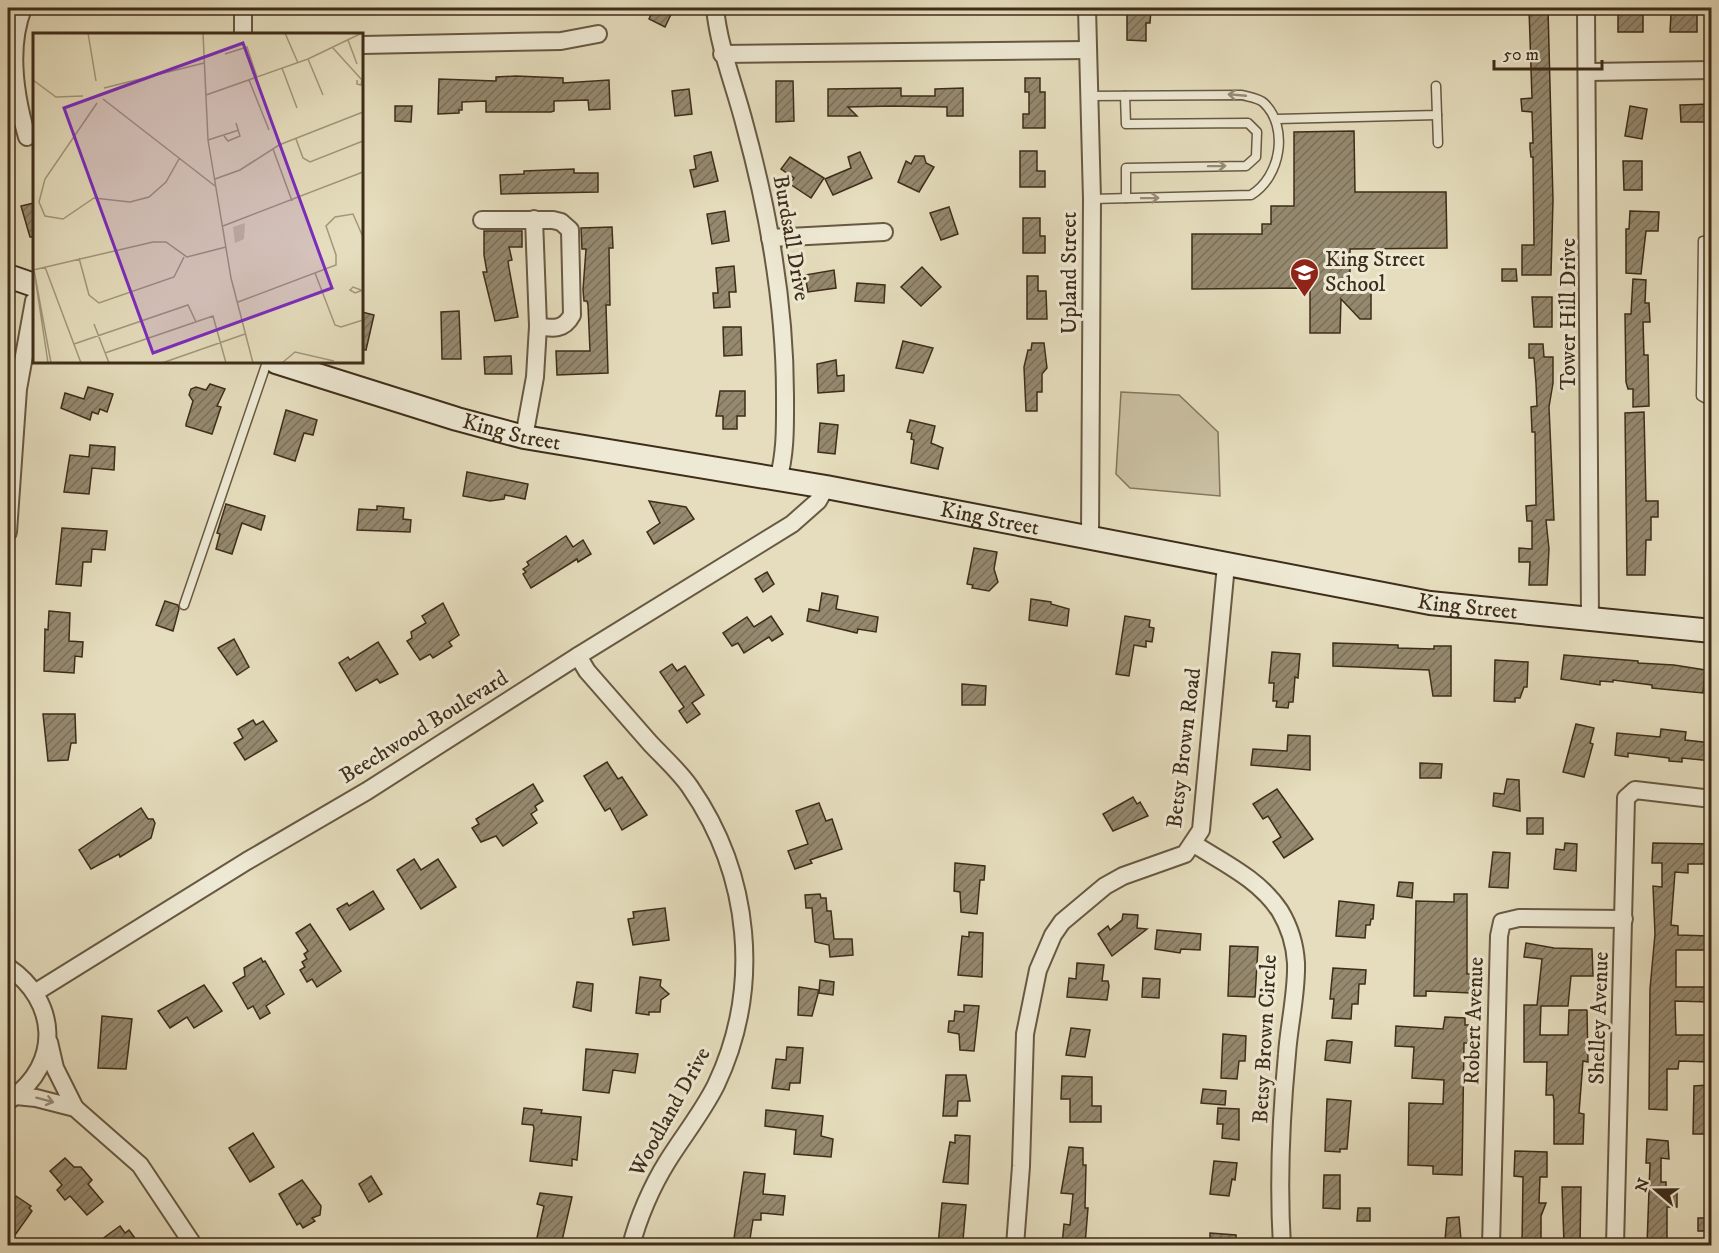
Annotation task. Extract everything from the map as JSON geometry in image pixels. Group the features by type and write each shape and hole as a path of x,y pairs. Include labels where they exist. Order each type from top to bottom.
{"main road":[{"path":"8,276 33,285"},
{"name":"King Street","path":"279,363 457,419 524,437 826,487 1430,603 1712,631"}],"street":[{"path":"23,8 17,28 14,65 17,103 27,137"},
{"path":"243,8 243,33"},
{"name":"Burdsall Drive","path":"715,8 722,54 745,125 770,238 781,306 785,351 785,438 778,480"},
{"name":"Upland Street","path":"1087,8 1092,199 1090,538"},
{"name":"Tower Hill Drive","path":"1586,8 1589,72 1590,620"},
{"path":"363,45 561,41 598,34"},
{"path":"722,54 1088,50"},
{"path":"1589,72 1712,70"},
{"path":"524,437 535,377 538,326 534,219"},
{"path":"482,220 534,219 561,222 570,230 572,315 563,326 553,329 538,326"},
{"path":"770,238 885,232"},
{"path":"8,532 18,389 33,306"},
{"name":"Beechwood Boulevard","path":"36,992 247,861 367,791 578,656 792,524 818,501 826,487"},
{"name":"Betsy Brown Road","path":"1015,1245 1021,1166 1025,1034 1038,970 1053,935 1062,922 1105,886 1123,876 1185,854 1194,844 1201,830 1226,565"},
{"name":"Woodland Drive","path":"578,656 587,671 695,795 727,858 738,894 744,931 743,988 728,1057 696,1123 667,1162 648,1200 631,1245"},
{"name":"Shelley Avenue","path":"1615,1245 1624,919 1624,808 1629,793 1635,790 1712,799"},
{"name":"Betsy Brown Circle","path":"1194,844 1255,883 1269,895 1288,928 1294,946 1295,974 1287,1053 1281,1155 1282,1245"},
{"name":"Robert Avenue","path":"1491,1245 1499,936 1502,922 1519,918 1624,919"},
{"path":"8,967 22,976 36,992 43,1007 55,1068 75,1108 140,1165 194,1245"},
{"path":"12,1098 32,1080 42,1063 48,1038"},
{"path":"12,1098 36,1098 75,1108"}],"lane":[{"path":"1436,86 1438,143"},
{"path":"1089,96 1242,95 1262,100 1277,119 1278,160 1264,187 1251,195 1092,199"},
{"path":"1125,96 1126,124 1248,123 1257,132 1256,157 1246,166 1126,168 1126,198"},
{"path":"1277,119 1437,115"},
{"path":"1712,240 1703,241 1701,396 1712,402"},
{"path":"184,605 267,363"}],"shaded area":[{"path":"1121,392 1179,395 1218,432 1220,496 1130,488 1116,474"}],"building":[{"path":"654,8 674,8 665,27 649,19"},
{"path":"1127,8 1151,10 1150,23 1146,23 1146,41 1127,40"},
{"path":"1529,9 1548,9 1553,200 1551,275 1522,275 1522,245 1534,245 1533,157 1531,157 1530,148 1530,143 1533,143 1532,112 1522,111 1521,99 1532,98"},
{"path":"1618,13 1643,14 1643,32 1618,32"},
{"path":"1671,14 1697,14 1697,32 1670,32"},
{"path":"496,77 563,78 563,83 609,80 610,109 589,110 588,100 554,101 554,111 551,112 486,112 486,101 462,102 462,110 459,110 459,113 438,114 439,79 496,81"},
{"path":"1025,78 1040,78 1040,92 1045,92 1045,128 1023,128 1023,114 1029,114 1029,92 1025,92"},
{"path":"776,81 793,81 794,121 776,122"},
{"path":"901,88 901,96 935,96 935,89 963,88 963,116 947,116 947,107 892,106 848,107 857,116 828,116 828,89"},
{"path":"689,89 692,114 675,116 672,91"},
{"path":"1710,104 1710,122 1681,122 1680,105"},
{"path":"395,106 412,106 411,122 395,121"},
{"path":"1630,106 1647,109 1642,139 1625,136"},
{"path":"1354,131 1355,192 1446,192 1447,248 1350,249 1350,289 1371,289 1371,319 1360,319 1341,299 1340,333 1310,333 1310,288 1192,289 1192,234 1262,234 1262,224 1271,224 1271,206 1294,206 1294,132"},
{"path":"1020,151 1037,151 1037,171 1045,171 1045,187 1020,187"},
{"path":"711,152 718,181 694,187 690,170 696,169 694,156"},
{"path":"860,152 872,178 833,195 825,179 851,168 848,157"},
{"path":"915,156 924,156 926,163 934,167 919,192 898,182 906,161 911,164"},
{"path":"790,157 824,178 811,198 790,184 794,178 781,169"},
{"path":"1623,161 1642,161 1642,190 1624,190"},
{"path":"574,169 574,173 598,173 598,192 501,194 500,175 524,174 524,171"},
{"path":"33,203 33,237 30,237 21,206"},
{"path":"949,207 958,234 941,240 930,213"},
{"path":"725,211 729,241 712,244 707,214"},
{"path":"1630,211 1659,212 1658,231 1646,231 1641,274 1626,273 1626,229 1629,229"},
{"path":"1023,218 1040,218 1040,236 1045,236 1045,253 1023,253"},
{"path":"612,227 613,248 609,248 610,305 606,305 608,373 557,375 556,351 590,351 588,305 587,301 584,301 583,290 586,249 582,249 581,228"},
{"path":"484,231 522,231 522,247 509,247 512,260 508,261 518,317 495,321 483,272 487,272"},
{"path":"734,266 736,292 729,292 730,307 714,308 713,293 718,293 716,268"},
{"path":"922,267 941,287 921,306 901,287"},
{"path":"1502,269 1516,269 1517,281 1502,281"},
{"path":"834,270 836,288 808,292 805,275"},
{"path":"1027,276 1038,276 1038,291 1046,291 1047,319 1027,319"},
{"path":"1633,279 1646,280 1645,303 1649,303 1650,322 1643,322 1644,355 1648,355 1649,406 1633,407 1633,389 1628,389 1626,382 1625,314 1631,314"},
{"path":"857,283 885,285 884,303 855,301"},
{"path":"1532,297 1552,297 1552,327 1534,327"},
{"path":"459,311 461,359 442,359 441,312"},
{"path":"363,312 374,315 366,350 363,349"},
{"path":"723,327 741,327 742,355 724,356"},
{"path":"903,341 933,348 923,373 896,368"},
{"path":"1032,343 1044,343 1047,368 1042,374 1042,392 1037,392 1037,411 1026,411 1024,367"},
{"path":"1529,344 1543,344 1544,357 1553,357 1553,383 1549,407 1554,520 1546,520 1549,549 1547,585 1529,585 1530,562 1519,562 1519,548 1532,549 1532,521 1527,521 1526,506 1536,505 1535,432 1532,432 1531,407 1537,406 1534,358 1529,358"},
{"path":"511,356 512,374 485,374 484,357"},
{"path":"836,360 837,376 844,375 844,391 818,393 817,364"},
{"path":"210,384 225,389 217,406 221,407 212,434 186,426 193,401 189,395 191,389 196,387 206,390"},
{"path":"88,387 113,394 107,412 100,409 98,414 92,412 90,420 61,408 65,393 84,399"},
{"path":"720,391 745,391 745,416 737,416 737,429 723,429 723,416 716,416"},
{"path":"286,410 317,420 313,435 304,433 295,461 274,454"},
{"path":"1644,412 1646,501 1658,501 1658,517 1651,517 1651,540 1646,540 1645,575 1627,575 1625,413"},
{"path":"910,420 935,426 931,443 943,448 938,469 911,463 914,440 911,439 912,433 907,432"},
{"path":"820,423 838,425 835,454 818,452"},
{"path":"90,445 115,447 114,470 92,468 89,494 64,492 70,455 89,457"},
{"path":"467,472 528,484 525,499 505,495 504,499 490,501 463,496"},
{"path":"649,501 686,507 694,519 654,544 647,532 660,523"},
{"path":"226,504 265,516 261,530 242,523 232,554 216,549 220,534 217,533"},
{"path":"377,506 404,508 403,519 411,520 410,532 357,530 359,509 377,510"},
{"path":"62,528 107,531 105,550 92,549 91,562 83,562 81,586 56,584"},
{"path":"566,536 573,547 583,540 591,554 578,562 577,559 531,588 523,574 526,572 523,569 529,565 527,562"},
{"path":"974,548 997,552 994,569 998,582 989,591 972,588 973,585 967,584"},
{"path":"767,572 774,584 763,592 755,579"},
{"path":"822,593 838,596 836,609 878,617 876,632 858,629 857,633 807,621 809,609 819,611"},
{"path":"1031,599 1051,602 1051,604 1069,609 1067,626 1029,620"},
{"path":"165,601 178,605 173,631 156,625"},
{"path":"443,603 459,635 449,642 452,646 433,658 430,654 420,660 407,641 412,638 411,632 426,623 422,616"},
{"path":"49,611 70,613 69,641 83,642 82,657 75,656 74,673 44,671 45,629 48,630"},
{"path":"771,616 783,634 772,641 769,637 744,653 738,643 732,646 723,633 747,617 754,627"},
{"path":"1125,616 1150,620 1149,627 1154,628 1152,642 1146,641 1146,647 1134,645 1129,676 1116,674"},
{"path":"234,639 249,667 237,675 218,648"},
{"path":"378,642 398,674 380,683 377,679 356,691 339,663 348,657 350,660"},
{"path":"1333,643 1398,645 1398,648 1434,649 1434,646 1451,646 1451,696 1433,696 1429,670 1333,666"},
{"path":"1272,652 1300,654 1293,702 1289,702 1288,708 1276,707 1277,701 1273,701 1274,683 1269,683"},
{"path":"1564,655 1638,661 1638,663 1705,670 1703,693 1652,688 1652,685 1613,680 1613,682 1600,681 1600,685 1561,679"},
{"path":"1495,660 1528,662 1527,687 1524,687 1520,698 1515,698 1515,702 1494,701"},
{"path":"672,664 677,671 685,666 704,695 692,703 700,714 687,723 679,711 684,707 660,672"},
{"path":"962,684 986,686 985,705 962,705"},
{"path":"43,714 75,714 76,743 71,743 68,760 48,761"},
{"path":"253,720 256,725 263,721 277,741 245,760 234,743 243,738 238,729"},
{"path":"1576,724 1594,728 1590,743 1593,744 1584,777 1563,772"},
{"path":"1661,729 1686,732 1685,740 1712,743 1712,761 1682,758 1682,762 1669,761 1669,758 1628,753 1628,757 1615,755 1617,733 1660,737"},
{"path":"1288,735 1310,736 1310,770 1251,765 1253,749 1287,751"},
{"path":"607,762 618,779 622,777 647,815 622,830 610,808 605,811 584,776"},
{"path":"1420,763 1442,764 1441,778 1420,778"},
{"path":"1507,779 1519,780 1520,811 1493,806 1494,793 1504,794"},
{"path":"533,784 543,801 535,806 537,810 531,814 537,823 503,846 496,836 481,842 472,828 479,824 476,819"},
{"path":"1277,789 1313,839 1284,858 1273,842 1281,837 1268,816 1263,819 1253,804"},
{"path":"1133,797 1137,804 1140,802 1148,816 1113,831 1103,814"},
{"path":"819,803 826,821 832,819 842,849 810,860 812,863 795,869 788,851 808,844 796,811"},
{"path":"141,808 148,819 153,819 155,823 151,838 120,857 119,854 91,869 79,850"},
{"path":"1527,818 1543,818 1543,834 1527,834"},
{"path":"1565,843 1577,844 1576,871 1554,869 1556,849 1564,850"},
{"path":"1653,843 1712,844 1712,864 1688,864 1688,873 1675,872 1671,925 1678,926 1678,935 1710,936 1710,950 1676,950 1676,987 1709,987 1709,1002 1675,1001 1676,1035 1708,1035 1708,1062 1679,1061 1678,1069 1667,1069 1667,1110 1649,1109 1650,989 1655,934 1653,886 1662,887 1662,863 1652,863"},
{"path":"1493,852 1510,853 1508,888 1489,887"},
{"path":"414,859 421,870 438,859 456,887 421,909 397,870"},
{"path":"955,863 985,866 984,880 980,880 977,914 961,912 960,892 954,891"},
{"path":"1399,882 1413,883 1412,898 1397,896"},
{"path":"373,891 384,909 350,930 337,909 347,903 349,906"},
{"path":"820,894 821,898 826,898 827,911 831,911 834,939 852,939 853,955 830,957 829,945 815,942 812,908 806,908 805,895"},
{"path":"1454,894 1467,894 1467,974 1472,974 1471,993 1426,991 1426,996 1414,996 1416,901 1454,902"},
{"path":"1339,901 1374,905 1373,919 1370,925 1366,925 1365,938 1336,936"},
{"path":"665,908 669,940 633,945 628,919 634,918 633,912"},
{"path":"1123,914 1138,915 1137,928 1147,929 1112,956 1098,934 1108,926 1110,930 1122,920"},
{"path":"310,924 341,971 317,987 312,979 307,982 300,970 305,967 302,962 307,959 304,954 308,951 296,933"},
{"path":"1157,930 1201,934 1200,950 1181,949 1180,953 1155,949"},
{"path":"969,932 983,933 982,977 958,975 962,936 969,937"},
{"path":"1526,943 1554,948 1592,949 1593,976 1571,976 1568,1006 1541,1006 1540,1035 1568,1035 1569,1010 1587,1010 1588,1062 1583,1061 1579,1113 1584,1114 1583,1144 1554,1144 1554,1101 1553,1095 1546,1095 1547,1062 1524,1062 1524,1005 1537,1005 1542,959 1524,957"},
{"path":"1230,946 1258,947 1255,997 1228,996"},
{"path":"261,958 284,994 266,1006 270,1013 260,1019 253,1006 248,1009 233,983 245,976 244,968"},
{"path":"1077,963 1104,965 1102,981 1108,981 1107,1000 1067,997 1069,978 1076,979"},
{"path":"1333,968 1366,970 1365,984 1359,984 1358,1004 1352,1004 1351,1019 1332,1018 1334,999 1330,999"},
{"path":"640,977 661,980 660,986 669,994 661,1000 660,1012 649,1012 649,1015 636,1013"},
{"path":"1143,978 1160,979 1159,998 1142,997"},
{"path":"820,980 834,982 833,995 819,993"},
{"path":"577,982 593,984 591,1011 573,1007"},
{"path":"204,985 222,1011 194,1028 187,1017 170,1028 158,1011"},
{"path":"799,987 819,990 812,1016 798,1015"},
{"path":"964,1005 979,1006 974,1051 960,1050 959,1034 948,1032 949,1021 954,1021 955,1011 964,1012"},
{"path":"102,1016 132,1019 126,1069 98,1068"},
{"path":"1445,1017 1465,1018 1465,1025 1471,1025 1470,1043 1464,1043 1462,1175 1433,1174 1433,1166 1408,1165 1409,1103 1443,1104 1444,1080 1412,1078 1414,1047 1395,1046 1396,1026 1443,1029"},
{"path":"1071,1028 1090,1030 1085,1057 1066,1055"},
{"path":"1223,1034 1246,1036 1245,1061 1239,1061 1237,1079 1221,1078"},
{"path":"1327,1041 1352,1042 1350,1063 1325,1060"},
{"path":"787,1047 803,1048 800,1083 790,1083 789,1090 772,1088 776,1059 786,1060"},
{"path":"586,1049 638,1054 635,1073 613,1070 609,1093 583,1090"},
{"path":"946,1075 966,1075 970,1101 958,1101 957,1116 943,1116"},
{"path":"1062,1076 1092,1077 1092,1106 1101,1106 1101,1122 1070,1122 1070,1099 1061,1099"},
{"path":"1708,1085 1707,1134 1693,1134 1694,1086"},
{"path":"1203,1089 1226,1091 1225,1105 1201,1103"},
{"path":"1327,1099 1351,1101 1347,1149 1340,1149 1340,1152 1325,1151"},
{"path":"524,1108 542,1110 541,1113 581,1117 577,1160 572,1159 572,1166 530,1161 534,1128 533,1125 522,1124"},
{"path":"1218,1108 1239,1109 1239,1140 1222,1138 1223,1124 1217,1124"},
{"path":"766,1110 823,1116 821,1136 833,1139 831,1157 794,1154 796,1130 765,1126"},
{"path":"253,1133 274,1167 250,1182 229,1148"},
{"path":"955,1135 970,1136 968,1184 943,1182 950,1142 955,1143"},
{"path":"1647,1139 1668,1141 1669,1159 1661,1158 1661,1182 1666,1182 1666,1192 1677,1192 1677,1207 1667,1207 1667,1245 1647,1245 1650,1163 1646,1163"},
{"path":"1069,1147 1083,1148 1083,1165 1086,1165 1085,1208 1088,1208 1085,1245 1062,1245 1064,1224 1070,1225 1073,1194 1061,1193"},
{"path":"1515,1151 1547,1152 1547,1177 1540,1177 1539,1203 1546,1203 1541,1216 1541,1244 1522,1244 1523,1177 1514,1176"},
{"path":"65,1158 74,1167 81,1167 92,1180 88,1184 103,1202 87,1215 70,1196 65,1200 57,1190 62,1185 50,1171"},
{"path":"1214,1161 1237,1163 1235,1180 1232,1179 1229,1196 1210,1194"},
{"path":"744,1172 765,1174 763,1194 785,1196 783,1215 761,1213 761,1220 753,1220 749,1245 733,1245"},
{"path":"1324,1175 1340,1175 1340,1209 1323,1208"},
{"path":"371,1176 382,1194 369,1202 359,1184"},
{"path":"302,1180 321,1206 320,1215 312,1218 315,1221 303,1228 300,1223 297,1225 279,1194"},
{"path":"1562,1187 1581,1187 1580,1244 1564,1244"},
{"path":"540,1193 572,1197 561,1245 536,1242 544,1206 537,1204"},
{"path":"16,1196 31,1206 29,1208 32,1211 8,1245 8,1208"},
{"path":"942,1203 966,1205 963,1240 956,1239 955,1245 938,1245"},
{"path":"1358,1208 1370,1208 1370,1221 1357,1221"},
{"path":"1459,1217 1461,1240 1445,1240 1447,1218"},
{"path":"1698,1218 1712,1218 1712,1231 1698,1231"},
{"path":"120,1226 125,1233 129,1230 140,1245 94,1245"},
{"path":"1210,1233 1236,1235 1236,1245 1210,1245"}],"place":[{"name":"King Street School","path":"1304,298"}]}
